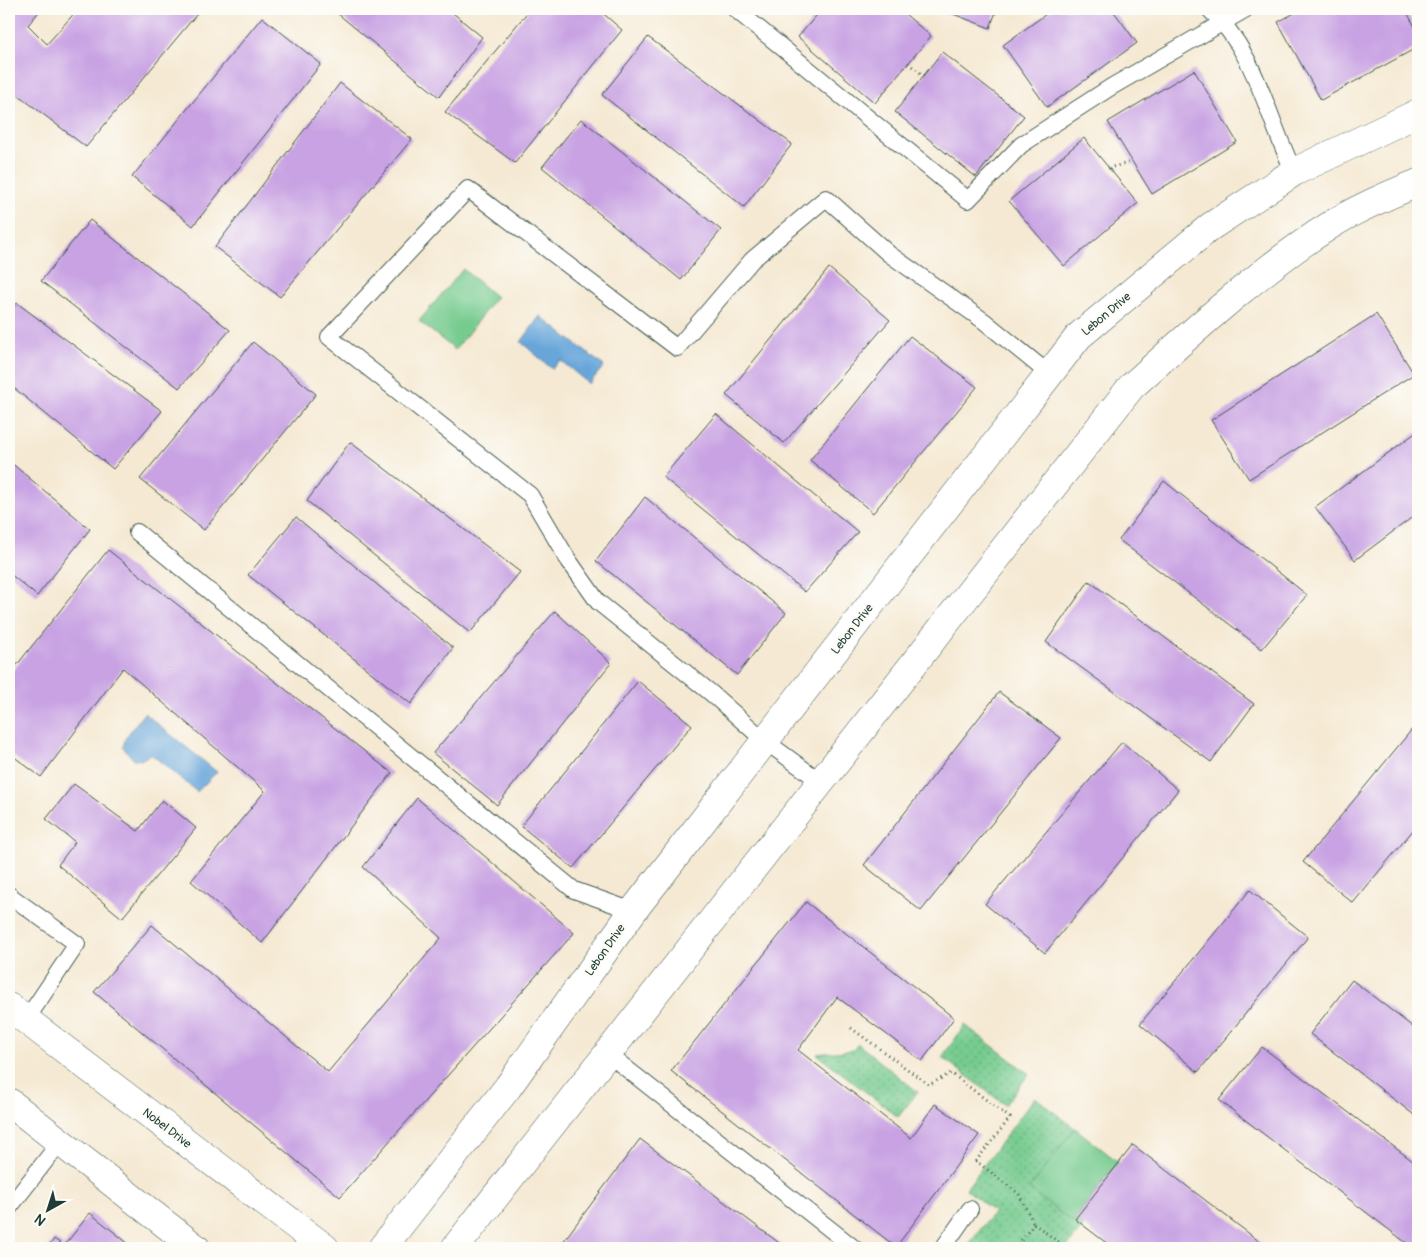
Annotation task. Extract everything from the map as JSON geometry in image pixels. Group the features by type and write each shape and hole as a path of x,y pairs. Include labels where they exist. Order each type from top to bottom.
{"street":[{"name":"Lebon Drive","path":"382,1248 508,1087 633,911 1079,336 1210,227 1294,172 1418,113"},
{"path":"455,1248 1131,387 1242,288 1330,225 1379,199 1418,182"},
{"name":"Nobel Drive","path":"17,1014 326,1248"},
{"path":"9,1102 196,1248"}],"lane":[{"path":"735,9 968,200 1021,145 1111,87 1246,9"},
{"path":"1209,9 1223,22 1250,63 1275,132 1294,172"},
{"path":"821,782 765,741 711,694 598,602 567,558 530,495 329,337 468,188 677,348 752,260 826,198 889,254 984,321 1050,374"},
{"path":"137,532 574,890 633,911"},
{"path":"9,895 77,944 17,1014"},
{"path":"608,1054 854,1248"},
{"path":"9,1208 60,1142"},
{"path":"942,1248 970,1209"}],"path":[{"path":"908,63 923,75"},
{"path":"1108,168 1132,162"},
{"path":"851,1028 928,1085 951,1073 1010,1118 976,1161 1019,1194 1034,1224 1067,1248"},
{"path":"1015,1248 1034,1224"}],"green space":[{"path":"463,269 496,297 455,350 419,321"},
{"path":"965,1025 1029,1074 1005,1105 942,1057"},
{"path":"858,1044 918,1092 898,1117 817,1054 853,1050"},
{"path":"1035,1097 1118,1162 1075,1218 1084,1226 1066,1248 966,1248 994,1212 966,1189"},
{"path":"1075,1128 1118,1162 1072,1222 1029,1189"}],"water":[{"path":"540,316 604,366 589,384 560,360 552,369 521,342"},
{"path":"144,713 217,772 197,792 151,754 141,760 133,759 123,747 126,737"}],"building":[{"path":"9,9 41,9 28,25 47,44 78,9 201,9 86,147 9,88"},
{"path":"332,9 448,9 482,37 439,97"},
{"path":"530,9 598,9 622,30 515,163 445,112"},
{"path":"822,9 899,9 931,36 875,103 798,37"},
{"path":"940,9 997,9 990,28"},
{"path":"1053,9 1112,9 1137,43 1047,107 1003,45"},
{"path":"1302,9 1405,9 1418,32 1418,47 1321,100 1278,22"},
{"path":"262,17 321,64 193,226 132,177"},
{"path":"648,37 792,144 744,207 602,95"},
{"path":"942,52 1024,116 976,177 895,112"},
{"path":"1194,70 1237,142 1152,194 1108,122"},
{"path":"340,83 412,139 280,297 215,247"},
{"path":"581,119 721,230 681,280 542,167"},
{"path":"1084,138 1138,203 1064,266 1009,201"},
{"path":"90,220 230,330 179,388 41,281"},
{"path":"829,268 890,320 784,443 726,395"},
{"path":"17,303 162,411 113,469 9,384 9,313"},
{"path":"1376,314 1414,374 1249,479 1211,420"},
{"path":"910,336 977,387 873,513 810,460"},
{"path":"253,342 316,394 204,530 140,479"},
{"path":"716,414 858,532 805,592 663,477"},
{"path":"1418,431 1418,513 1355,560 1315,507"},
{"path":"350,442 520,572 470,633 307,501"},
{"path":"9,461 90,529 37,596 9,573"},
{"path":"1164,481 1307,595 1262,649 1119,540"},
{"path":"645,497 786,613 737,675 596,561"},
{"path":"296,517 453,648 411,704 248,575"},
{"path":"108,550 392,773 262,943 191,881 265,791 123,668 41,777 9,753 9,675"},
{"path":"1089,581 1254,704 1211,762 1046,642"},
{"path":"555,611 611,663 497,805 433,753"},
{"path":"638,681 692,725 573,868 521,826"},
{"path":"999,692 1061,738 921,911 864,865"},
{"path":"1418,722 1418,824 1353,903 1303,862"},
{"path":"1122,742 1178,790 1045,953 985,904"},
{"path":"74,784 138,831 162,800 196,828 122,918 58,865 75,842 46,819"},
{"path":"417,798 574,933 340,1197 94,992 152,925 328,1072 441,938 363,867"},
{"path":"1250,890 1308,937 1198,1072 1140,1024"},
{"path":"806,902 954,1018 922,1061 837,997 798,1050 911,1138 935,1104 979,1135 896,1247 671,1071"},
{"path":"1352,980 1418,1031 1418,1118 1310,1034"},
{"path":"1262,1047 1418,1165 1418,1248 1413,1248 1219,1100"},
{"path":"640,1139 786,1248 560,1248"},
{"path":"1133,1145 1268,1248 1113,1248 1075,1219"},
{"path":"90,1213 134,1248 48,1248 54,1239 64,1246"}]}
